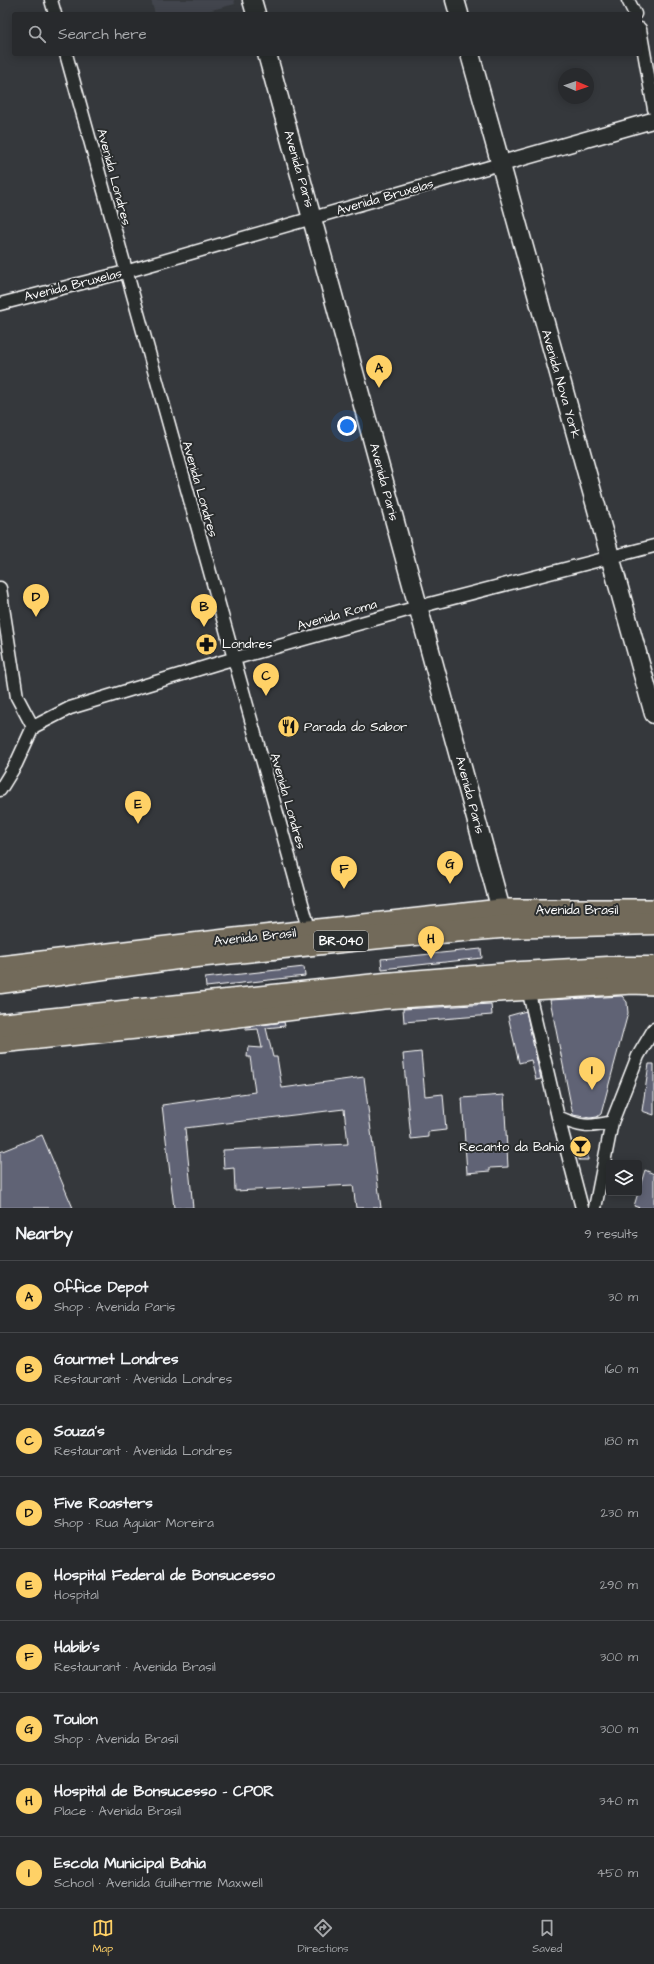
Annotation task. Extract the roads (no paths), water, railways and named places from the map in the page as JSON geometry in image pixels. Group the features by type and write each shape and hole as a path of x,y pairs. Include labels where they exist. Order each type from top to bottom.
{"highway":[{"name":"Avenida Brasil","path":"0,967 501,910 654,910"},
{"name":"Avenida Brasil","path":"0,982 177,958 390,936 500,927 654,923"},
{"path":"0,1025 386,984 521,973 608,968 654,968"},
{"path":"0,1042 174,1024 383,998 634,983 654,984"}],"main road":[{"path":"252,0 255,12"},
{"path":"455,0 458,12"},
{"name":"Avenida Paris","path":"268,56 501,910"},
{"name":"Avenida Nova York","path":"471,56 654,714"}],"street":[{"path":"51,0 54,12"},
{"path":"628,0 634,12"},
{"path":"642,40 654,109"},
{"name":"Avenida Londres","path":"67,56 125,272 310,932"},
{"name":"Avenida Bruxelas","path":"0,304 125,272 654,120"},
{"name":"Avenida Roma","path":"33,727 70,708 233,659 418,607 654,546"},
{"path":"0,588 17,697 33,727 16,764 0,790"},
{"path":"528,989 558,1117 582,1208"},
{"path":"595,1208 612,1122 638,1056 654,1030"},
{"path":"558,1117 577,1126 586,1127 612,1122"}],"place":[{"name":"Office Depot","path":"379,388"},
{"name":"Five Roasters","path":"36,617"},
{"name":"Gourmet Londres","path":"204,627"},
{"name":"Londres","path":"206,644"},
{"name":"Souza's","path":"266,696"},
{"name":"Parada do Sabor","path":"288,727"},
{"name":"Hospital Federal de Bonsucesso","path":"138,824"},
{"name":"Toulon","path":"450,884"},
{"name":"Habib's","path":"344,889"},
{"name":"Hospital de Bonsucesso - CPOR","path":"431,959"},
{"name":"Escola Municipal Bahia","path":"592,1090"},
{"name":"Recanto da Bahia","path":"580,1147"}]}
